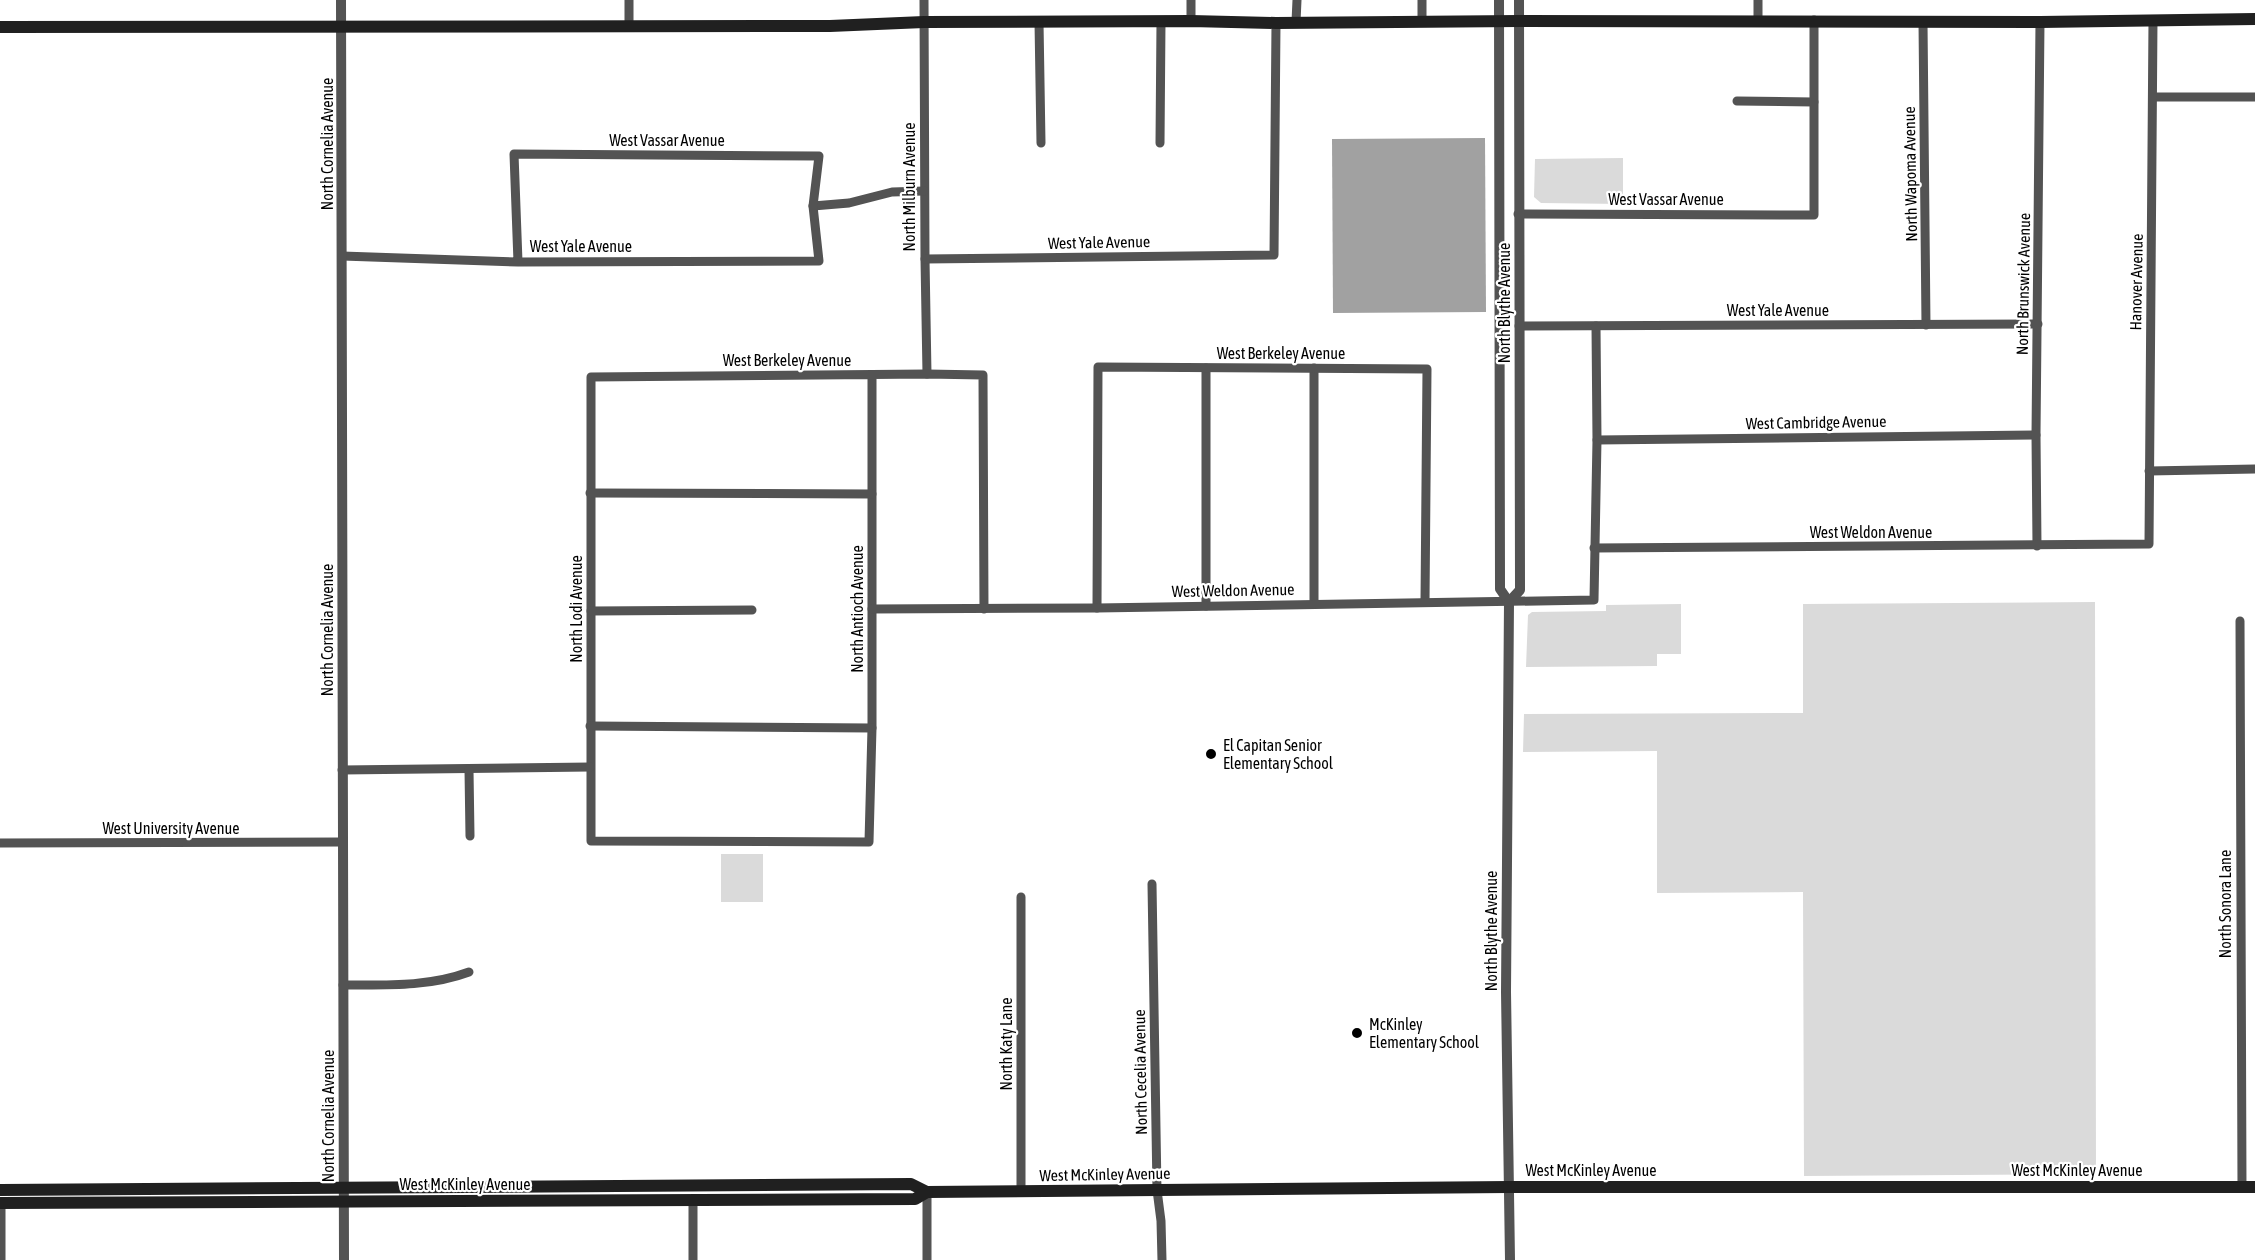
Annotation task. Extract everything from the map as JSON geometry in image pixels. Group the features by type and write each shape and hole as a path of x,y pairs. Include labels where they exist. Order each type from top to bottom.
{"main road":[{"path":"0,27 830,26 924,22 1191,21 1276,23 1814,20 2040,22 2255,19"},
{"name":"West McKinley Avenue","path":"0,1199 911,1184 927,1192 1509,1187 2249,1187"},
{"name":"West McKinley Avenue","path":"343,1195 693,1201 915,1200 927,1192"}],"street":[{"name":"North Cornelia Avenue","path":"341,0 344,1260"},
{"path":"629,0 629,26"},
{"name":"North Milburn Avenue","path":"924,0 927,374"},
{"path":"1191,0 1191,21"},
{"path":"1296,22 1297,0"},
{"path":"1422,0 1422,22"},
{"name":"North Blythe Avenue","path":"1499,0 1500,589 1509,602 1506,1026 1510,1260"},
{"name":"North Blythe Avenue","path":"1509,602 1520,590 1519,0"},
{"path":"1758,0 1758,21"},
{"path":"1737,101 1814,102 1814,20"},
{"name":"Hanover Avenue","path":"2149,544 2153,20"},
{"path":"1039,22 1041,143"},
{"path":"1160,143 1161,22"},
{"name":"North Wapoma Avenue","path":"1923,22 1926,325"},
{"name":"North Brunswick Avenue","path":"2037,546 2040,22"},
{"name":"West Yale Avenue","path":"925,259 1274,255 1276,23"},
{"path":"2153,98 2255,98"},
{"name":"West Vassar Avenue","path":"1518,214 1814,215 1814,102"},
{"name":"West Vassar Avenue","path":"518,261 514,154 819,156 813,206"},
{"path":"813,206 849,203 892,192 924,191"},
{"name":"West Yale Avenue","path":"342,256 518,261 819,261 813,206"},
{"name":"West Yale Avenue","path":"1519,326 2038,324"},
{"path":"1594,548 1597,440 1596,326"},
{"name":"West Berkeley Avenue","path":"1096,608 1098,367 1427,369 1425,602"},
{"path":"1206,368 1206,606"},
{"path":"1314,368 1314,603"},
{"name":"North Antioch Avenue","path":"591,842 869,842 872,728 872,375"},
{"name":"West Berkeley Avenue","path":"591,377 983,375 984,609"},
{"name":"North Lodi Avenue","path":"591,377 591,842"},
{"name":"West Cambridge Avenue","path":"1597,440 2036,435"},
{"path":"2149,471 2255,469"},
{"path":"590,493 872,494"},
{"name":"West Weldon Avenue","path":"872,609 1594,600 1594,548 2149,544"},
{"path":"591,611 752,610"},
{"name":"North Sonora Lane","path":"2240,621 2249,1187"},
{"path":"590,726 872,728"},
{"path":"342,770 590,767"},
{"path":"469,770 470,836"},
{"name":"West University Avenue","path":"0,843 343,842"},
{"name":"North Cecelia Avenue","path":"1152,884 1157,1190 1162,1260"},
{"name":"North Katy Lane","path":"1020,1192 1021,897"},
{"path":"343,985 409,984 438,981 469,972"},
{"path":"927,1192 927,1260"},
{"path":"0,1199 1,1260"},
{"path":"693,1201 693,1260"}],"shaded area":[{"path":"1485,138 1486,312 1333,313 1332,139"},
{"path":"1623,158 1623,204 1541,203 1534,197 1535,159"},
{"path":"2095,602 2096,1174 1804,1176 1803,892 1657,893 1657,751 1523,752 1524,714 1803,713 1803,604"},
{"path":"1681,604 1681,654 1657,654 1657,666 1526,667 1528,615 1532,612 1606,611 1606,605"},
{"path":"721,854 763,854 763,902 721,902"}],"place":[{"name":"El Capitan Senior Elementary School","path":"1211,754"},
{"name":"McKinley Elementary School","path":"1357,1033"}]}
